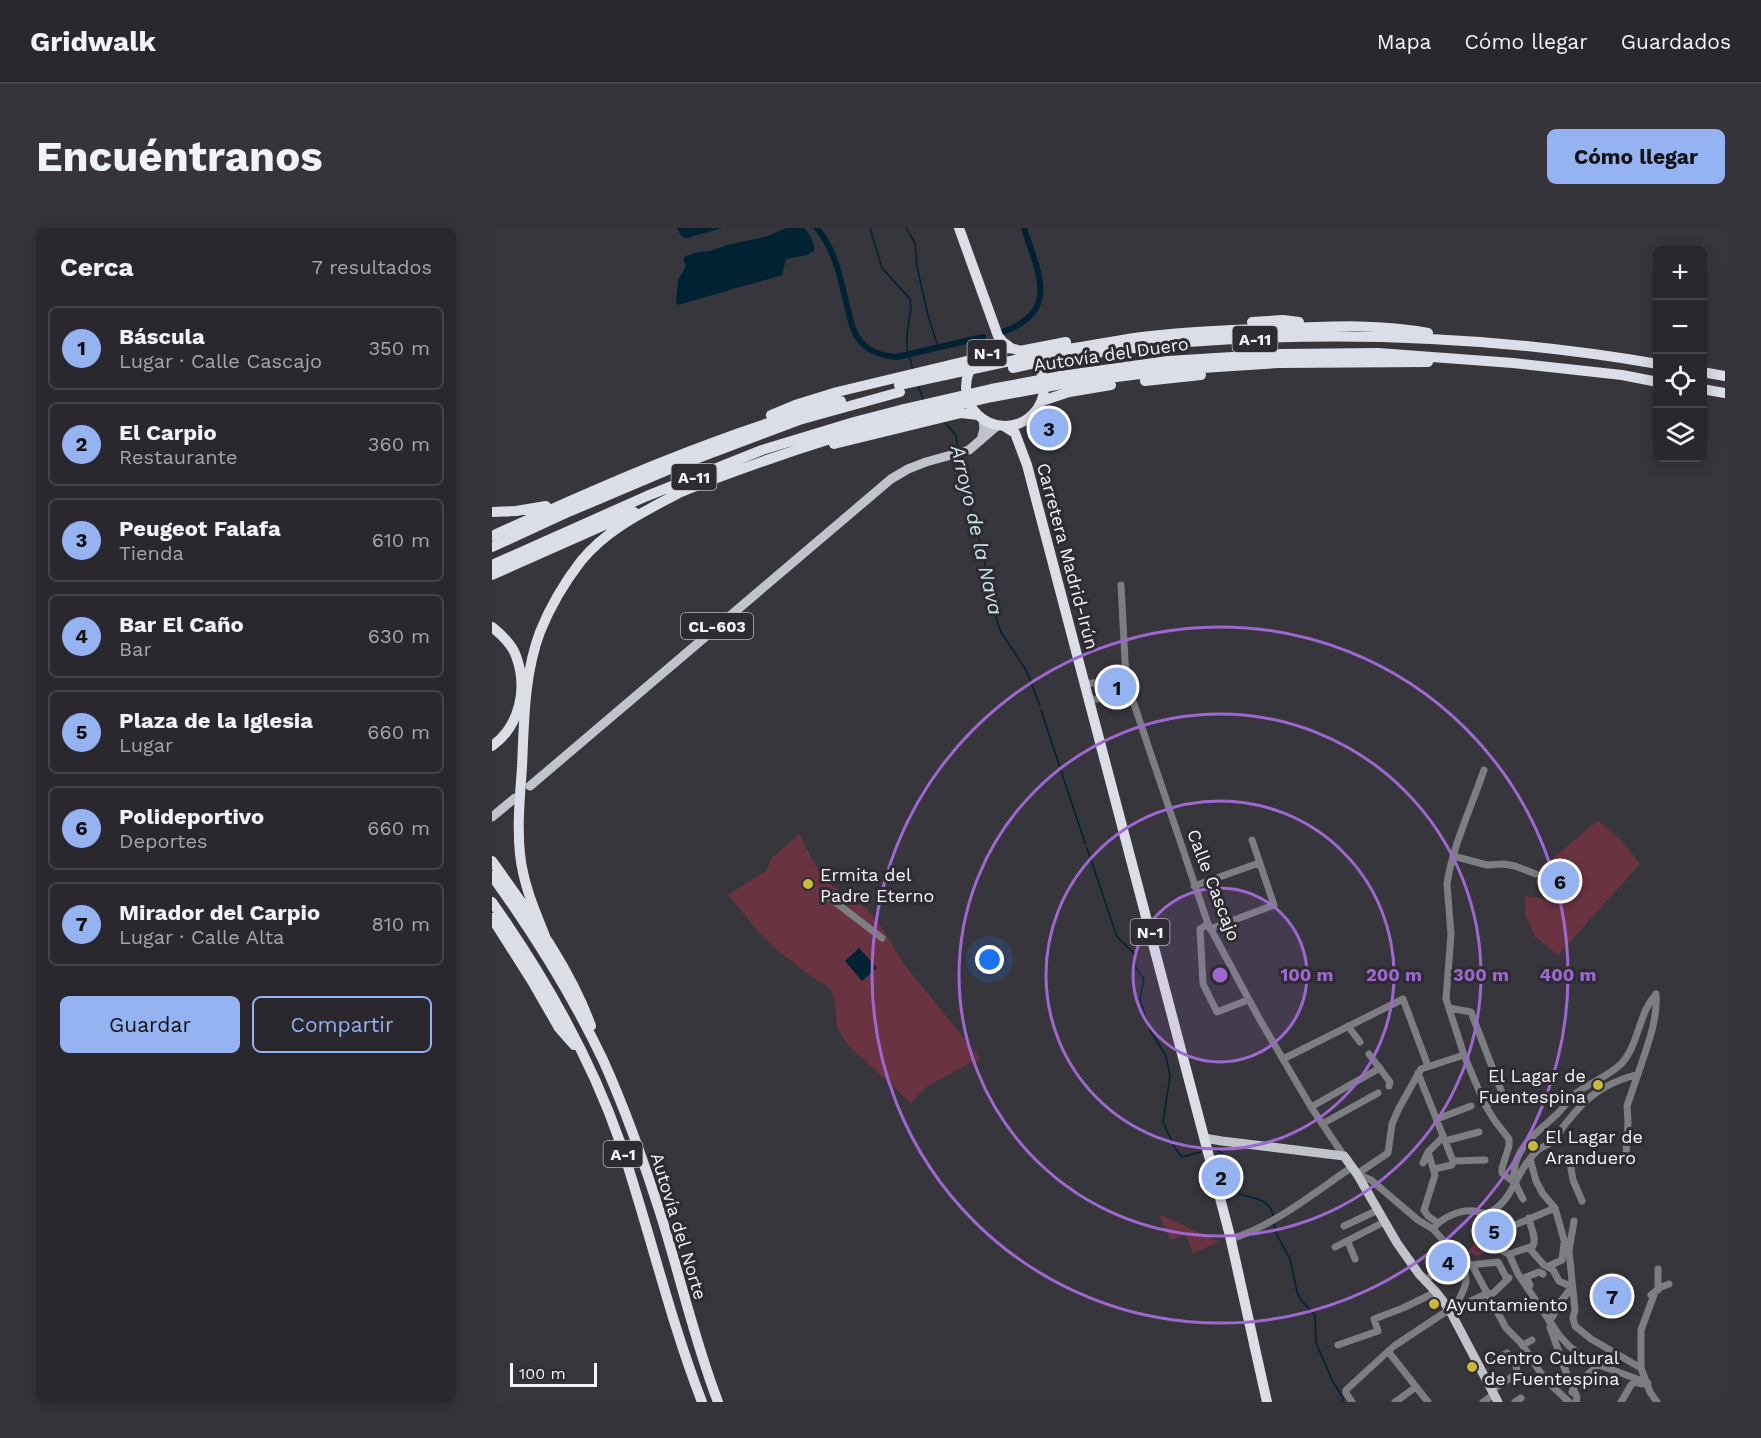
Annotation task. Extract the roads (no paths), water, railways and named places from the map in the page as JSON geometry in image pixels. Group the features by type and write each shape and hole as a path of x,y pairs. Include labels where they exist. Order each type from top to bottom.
{"highway":[{"name":"N-1","path":"959,228 998,336 1003,342 1030,357 1038,366 1043,377 1042,400"},
{"name":"N-1","path":"983,296 991,338 983,355 971,368 966,393 971,405 981,417 1001,425"},
{"path":"1016,350 1196,325 1283,320 1320,327"},
{"path":"1057,355 1135,338 1200,332 1320,327 1405,328 1458,339"},
{"name":"Autovía del Duero","path":"492,547 682,464 901,384 1057,355 1186,342 1386,337 1458,339 1586,353 1653,363"},
{"name":"N-1","path":"983,355 1003,348 1016,350"},
{"name":"Autovía del Duero","path":"492,565 647,496 762,450 854,422 904,413 991,389 1062,380 1168,361 1282,354 1378,353 1484,360 1622,375 1653,381"},
{"path":"492,536 567,501 744,430 901,384 932,368 983,355"},
{"path":"1062,380 1171,370 1290,363 1407,363 1455,358"},
{"path":"1001,425 1024,421 1031,416 1042,400 1069,392 1109,385 1255,370 1290,363"},
{"path":"1707,373 1725,376"},
{"path":"1707,390 1725,393"},
{"path":"492,575 677,494 744,468 904,413"},
{"path":"744,468 961,413 981,417"},
{"name":"Carretera Madrid-Irún","path":"1023,450 1024,421"},
{"name":"Carretera Madrid-Irún","path":"1001,425 1015,433 1023,450 1231,1239 1267,1402"},
{"path":"545,936 527,891 520,855 519,828 527,693 540,632 559,592 583,560 610,533 644,511 677,494"},
{"path":"492,512 538,508 567,501"},
{"path":"492,627 503,636 516,654 521,675 516,719 502,738 492,746"},
{"path":"492,861 545,936 571,979 584,1006 603,1060"},
{"name":"Autovía del Norte","path":"492,876 564,986 603,1060 630,1126 658,1209 698,1345 718,1402"},
{"name":"Autovía del Norte","path":"492,902 528,955 566,1019 595,1080 619,1140 680,1339 702,1402"},
{"path":"492,918 559,1028 581,1051"},
{"path":"492,931 532,981"}],"main road":[{"path":"981,417 984,429 981,441"},
{"name":"CL-603","path":"530,786 891,479 926,462 969,450 1001,425"},
{"path":"492,817 515,798"},
{"path":"1204,1138 1344,1156"},
{"name":"Calle Cascajo","path":"1344,1156 1384,1222 1422,1277 1452,1307 1487,1364 1495,1395"}],"street":[{"name":"Calle Cascajo","path":"1121,585 1126,680 1209,927 1248,1000 1311,1107 1344,1156"},
{"path":"1085,684 1126,680"},
{"path":"1089,700 1131,695"},
{"path":"1485,770 1453,856 1447,884 1451,934 1446,999 1464,1055 1485,1105 1509,1139 1502,1173 1515,1183"},
{"path":"1248,1000 1216,1012 1203,984 1200,928 1274,905 1252,840"},
{"path":"1453,856 1487,865 1515,866 1536,874"},
{"path":"1194,886 1259,862"},
{"path":"826,895 882,938"},
{"path":"1523,1199 1515,1183 1514,1173 1519,1155 1528,1140 1578,1092 1622,1063 1637,1035 1647,1003 1656,994 1655,1014 1647,1049 1627,1106 1626,1154"},
{"path":"1283,1059 1403,999 1428,1066"},
{"path":"1449,1008 1472,1012 1504,1098 1485,1105"},
{"path":"1453,1022 1465,1010"},
{"path":"1348,1026 1360,1042"},
{"path":"1370,1054 1390,1082 1389,1086"},
{"path":"1231,1239 1271,1221 1388,1154 1392,1124 1421,1069 1464,1055"},
{"path":"1311,1107 1380,1068"},
{"path":"1418,1073 1454,1161"},
{"path":"1436,1226 1452,1215 1474,1211 1482,1214 1491,1212 1503,1202 1530,1159 1538,1150 1557,1137 1562,1127 1589,1096 1621,1079 1638,1074"},
{"path":"1322,1124 1378,1093"},
{"path":"1437,1119 1472,1106"},
{"path":"1423,1163 1428,1152 1444,1139 1479,1132"},
{"path":"1428,1152 1435,1175 1424,1210 1458,1258 1469,1266 1489,1295 1506,1328 1523,1345 1540,1372 1565,1401 1575,1386 1598,1365"},
{"path":"1569,1156 1573,1180 1582,1201"},
{"path":"1530,1159 1536,1181 1554,1208 1569,1251"},
{"path":"1434,1169 1452,1165 1454,1161 1485,1160"},
{"path":"1355,1171 1371,1180 1418,1220 1436,1226"},
{"path":"1500,1232 1554,1208"},
{"path":"1344,1226 1378,1210"},
{"path":"1491,1212 1500,1232 1503,1251 1509,1254 1518,1274 1549,1321 1569,1346 1588,1361 1648,1383"},
{"path":"1509,1254 1533,1246 1535,1239 1529,1218"},
{"path":"1560,1224 1571,1220 1569,1251 1575,1326 1591,1339 1641,1368"},
{"path":"1335,1247 1384,1222"},
{"path":"1549,1266 1562,1260 1564,1240"},
{"path":"1348,1242 1354,1259"},
{"path":"1529,1248 1544,1265 1549,1266 1559,1281 1572,1287"},
{"path":"1422,1277 1458,1258"},
{"path":"1469,1266 1498,1262 1507,1279"},
{"path":"1557,1262 1557,1277"},
{"path":"1452,1307 1461,1295 1466,1280 1464,1274 1469,1266"},
{"path":"1657,1402 1650,1392 1641,1368 1641,1330 1654,1294 1658,1269"},
{"path":"1531,1293 1526,1277 1539,1272 1543,1274"},
{"path":"1353,1402 1346,1390 1394,1346 1452,1307 1489,1295 1507,1279 1518,1274"},
{"path":"1654,1294 1669,1284"},
{"path":"1549,1321 1572,1287"},
{"path":"1338,1345 1378,1331 1374,1319 1436,1292"},
{"path":"1549,1321 1558,1354 1577,1397 1576,1402"},
{"path":"1523,1345 1532,1340"},
{"path":"1487,1364 1507,1353"},
{"path":"1391,1355 1428,1402"},
{"path":"1483,1402 1495,1395 1515,1374 1516,1366"},
{"path":"1621,1402 1635,1382 1648,1383"},
{"path":"1395,1402 1416,1387"}],"water":[{"path":"677,228 722,228 687,238 682,237"},
{"path":"786,228 805,228 813,242 814,251 807,255 786,259 782,275 678,305 676,302 678,280 686,266 684,257 768,236"},
{"path":"859,948 877,968 862,981 845,961"}],"waterway":[{"path":"817,228 829,246 836,265 853,329 860,341 872,351 897,357 983,337"},
{"name":"Arroyo de la Nava","path":"870,228 882,268 910,299 907,348 913,370"},
{"path":"906,228 915,243 917,267 938,347"},
{"path":"1002,332 1020,324 1032,314 1039,302 1039,275 1024,228"},
{"name":"Arroyo de la Nava","path":"918,386 924,401"},
{"name":"Arroyo de la Nava","path":"945,423 956,435 958,450"},
{"name":"Arroyo de la Nava","path":"959,458 963,484 977,528 997,621 1001,632 1026,670 1040,706"},
{"name":"Arroyo de la Nava","path":"1041,710 1085,843"},
{"name":"Arroyo de la Nava","path":"1087,848 1117,937 1134,953 1136,968 1144,979 1140,999 1150,1030 1166,1056 1170,1076 1163,1122 1175,1148 1182,1157 1200,1152"},
{"name":"Arroyo de la Nava","path":"1216,1150 1227,1161 1230,1183 1235,1192 1260,1200 1271,1209 1273,1216"},
{"name":"Arroyo de la Nava","path":"1274,1224 1276,1233 1290,1259 1297,1292 1315,1315 1316,1343 1332,1380 1343,1398 1342,1402"}],"place":[{"name":"Peugeot Falafa","path":"1049,428"},
{"name":"Báscula","path":"1117,687"},
{"name":"Polideportivo","path":"1560,881"},
{"name":"Ermita del Padre Eterno","path":"808,884"},
{"name":"El Lagar de Fuentespina","path":"1598,1085"},
{"name":"El Lagar de Aranduero","path":"1533,1146"},
{"name":"El Carpio","path":"1221,1177"},
{"name":"Plaza de la Iglesia","path":"1494,1231"},
{"name":"Bar El Caño","path":"1448,1262"},
{"name":"Mirador del Carpio","path":"1612,1296"},
{"name":"Ayuntamiento","path":"1434,1304"},
{"name":"Centro Cultural de Fuentespina","path":"1472,1367"}]}
